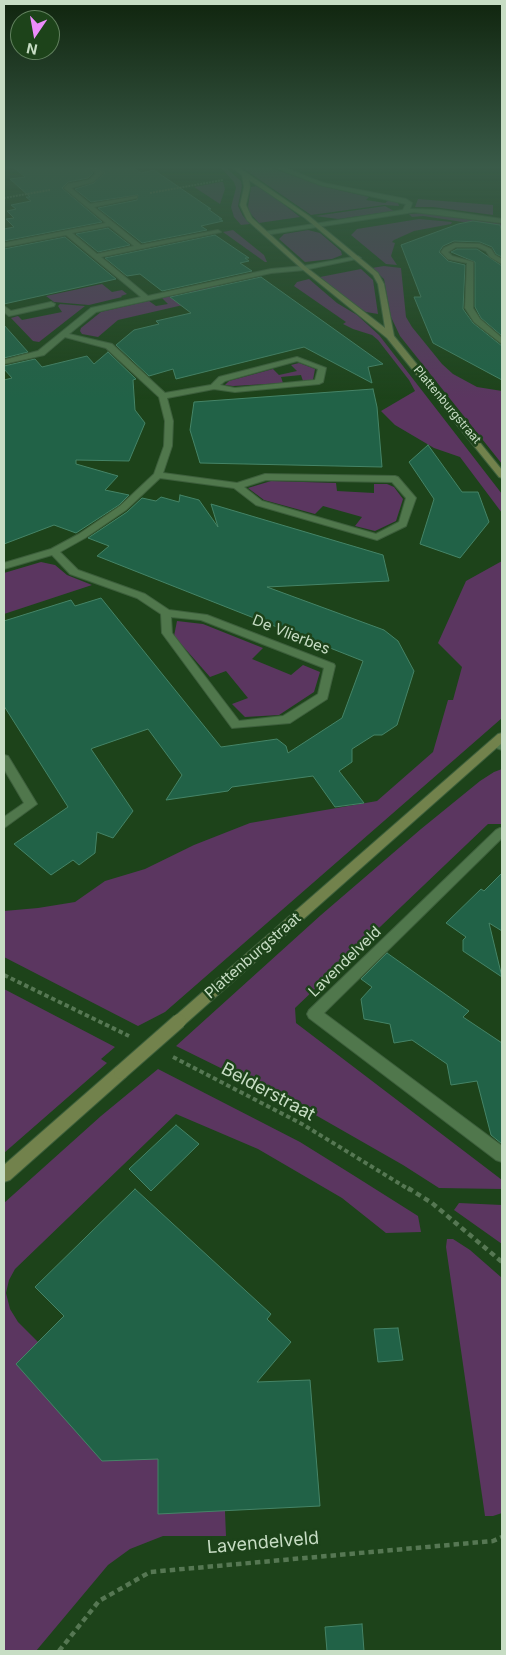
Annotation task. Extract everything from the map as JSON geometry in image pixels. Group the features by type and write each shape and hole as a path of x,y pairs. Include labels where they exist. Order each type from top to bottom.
{"street":[{"path":"82,244 146,298"},
{"path":"136,244 139,247"},
{"path":"96,256 154,244"},
{"name":"Plattenburgstraat","path":"278,244 304,268 390,336 502,475"},
{"name":"Plattenburgstraat","path":"341,244 376,274 381,284 390,336"},
{"path":"466,244 455,245 446,249 446,255 450,258 478,262 492,256"},
{"path":"471,244 484,247 492,253 492,256 502,262"},
{"path":"4,362 41,352 94,310 271,270 304,268 358,258"},
{"path":"478,262 468,308 477,320 502,342"},
{"path":"4,308 10,314 51,304"},
{"path":"4,566 54,551 82,536 123,508 158,475 168,446 169,421 163,396 109,346 64,335"},
{"path":"163,396 214,387 235,390 319,382 322,368 297,360 222,378 214,387"},
{"path":"158,475 237,486 265,477 394,479 411,498 403,524 377,537 259,503 237,486"},
{"name":"De Vlierbes","path":"54,551 74,572 141,596 166,613 203,617 330,666 323,696 286,720 236,725 167,633 166,613"},
{"name":"Plattenburgstraat","path":"4,1175 178,1020 500,742"},
{"path":"4,759 31,804 4,823"},
{"name":"Lavendelveld","path":"502,833 492,840 314,1014 502,1155"}],"path":[{"path":"4,974 130,1037"},
{"name":"Belderstraat","path":"170,1056 302,1124 432,1203 502,1262"},
{"name":"Lavendelveld","path":"59,1651 98,1601 150,1572 493,1541 502,1537"}],"shaded area":[{"path":"240,244 251,244 264,255 267,262"},
{"path":"285,244 333,244 341,251 342,255 332,259 305,262"},
{"path":"362,244 395,244 391,256 397,265 386,264"},
{"path":"384,266 401,268 406,317 442,364 453,374 477,387 502,391 502,464 400,336 391,317 384,279 372,268"},
{"path":"361,269 373,280 378,314 366,312 320,277"},
{"path":"309,279 337,303 357,315 379,335 502,494 502,513 460,457 434,448 395,425 381,411 415,391 409,380 372,335 343,324 346,322 294,286 297,282"},
{"path":"102,284 112,292 122,290 127,294 89,305 54,302 46,296"},
{"path":"218,285 225,290 235,293 118,320 98,337 82,334 80,331 81,328 101,312 149,301 156,306 168,304 162,298 177,295 184,300 196,297 189,292"},
{"path":"60,304 85,306 39,342 33,341 11,318 18,316 22,320 62,312 58,306"},
{"path":"299,363 315,369 313,380 303,381 301,375 281,377 283,383 225,385 229,381 273,369 279,375 297,371 291,365"},
{"path":"271,481 336,483 337,491 374,493 374,484 387,484 394,487 403,499 396,521 375,531 355,526 362,517 323,506 315,514 264,500 248,488"},
{"path":"502,561 502,718 165,1012 138,1026 4,957 4,911 75,902 105,881 145,869 194,845 250,823 377,801 433,752 448,700 453,700 462,667 438,643 466,581"},
{"path":"41,562 55,565 67,575 92,585 4,614 4,573"},
{"path":"177,621 203,624 263,648 252,659 291,675 303,665 320,672 314,692 279,715 245,717 232,704 248,698 226,671 210,677 174,636"},
{"path":"502,769 502,824 488,824 295,1008 296,1023 502,1180 502,1189 439,1188 312,1113 176,1046 321,915 421,829 480,781"},
{"path":"4,989 115,1047 101,1059 107,1063 4,1153"},
{"path":"158,1069 300,1142 418,1216 421,1232 386,1233 342,1198 258,1149 176,1114 15,1269 9,1280 6,1293 10,1309 18,1322 87,1391 221,1414 226,1536 163,1536 130,1549 108,1565 36,1651 4,1651 4,1203 101,1116"},
{"path":"459,1203 502,1205 502,1244 454,1210"},
{"path":"447,1239 453,1239 470,1250 502,1278 502,1513 493,1516 485,1516 446,1247"}],"building":[{"path":"28,244 74,244 116,279 4,304 4,249"},
{"path":"89,244 130,245 98,252"},
{"path":"171,244 229,244 249,258 245,258 249,261 240,263 252,271 162,291 140,274 127,276 105,258"},
{"path":"447,244 439,252 448,261 465,265 463,309 473,323 502,346 502,380 433,343 414,297 421,297 401,245"},
{"path":"485,244 502,244 502,257 496,254 492,247"},
{"path":"457,249 477,249 502,266 502,336 481,318 475,307 475,262 451,252"},
{"path":"261,277 383,364 368,367 372,383 304,347 176,379 173,369 149,376 116,345 134,330 159,324 156,321 191,313 170,297"},
{"path":"4,325 28,352 4,358"},
{"path":"108,352 136,379 133,380 135,410 145,423 129,461 76,460 76,464 118,476 105,490 129,495 119,505 76,533 54,525 4,544 4,380 12,378 4,369 4,366 35,359 42,367 87,356 94,364"},
{"path":"373,389 377,407 382,467 200,463 190,430 194,402"},
{"path":"428,445 462,492 478,492 489,522 460,558 420,544 434,499 409,462"},
{"path":"180,495 199,500 218,527 211,504 383,555 389,581 267,587 384,630 398,641 414,671 397,725 382,735 374,735 352,749 352,762 339,771 364,803 335,807 313,776 232,787 228,791 166,800 182,775 148,729 93,748 91,749 133,811 113,838 97,832 95,853 79,865 73,860 51,875 14,844 68,807 4,706 4,621 71,600 75,606 101,598 221,747 277,739 286,746 288,753 342,718 363,661 97,556 109,546 88,538 127,512 142,498 156,501 161,497 179,502"},
{"path":"502,873 502,931 489,923 502,977 463,951 463,940 466,937 446,923 481,889 484,891"},
{"path":"387,953 469,1011 463,1017 502,1043 502,1144 491,1135 477,1081 451,1085 447,1064 412,1040 394,1043 390,1024 364,1019 361,999 372,987 361,979"},
{"path":"176,1125 199,1144 151,1191 129,1169"},
{"path":"135,1189 271,1314 267,1319 291,1342 257,1382 310,1380 320,1506 158,1514 158,1459 102,1461 16,1364 64,1316 35,1287"},
{"path":"398,1328 403,1360 378,1362 374,1329"},
{"path":"362,1624 364,1651 327,1651 325,1627"}]}
